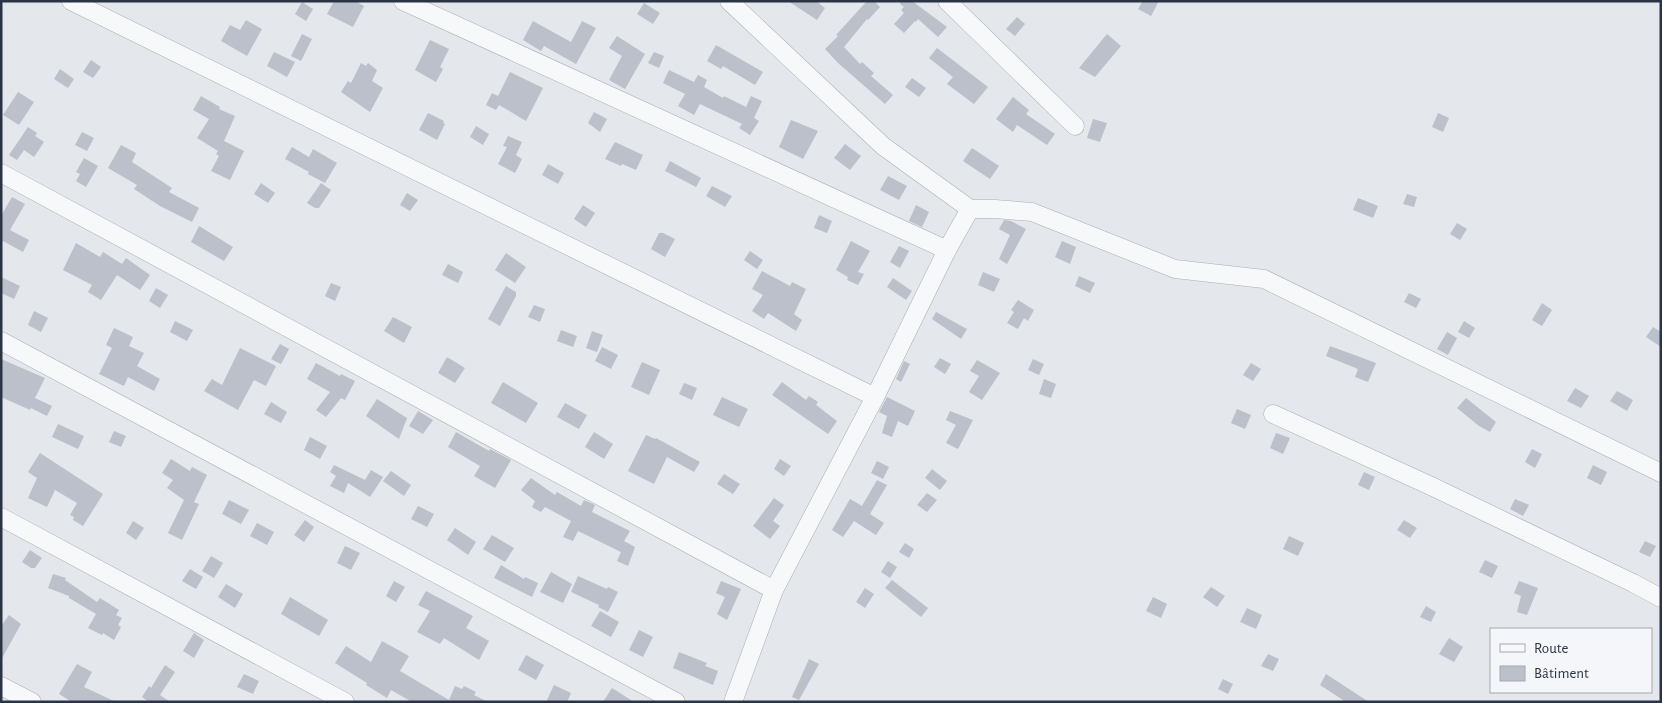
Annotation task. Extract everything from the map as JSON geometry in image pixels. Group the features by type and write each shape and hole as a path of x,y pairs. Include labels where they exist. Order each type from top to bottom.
{"street":[{"path":"71,1 875,397"},
{"path":"403,1 947,250"},
{"path":"729,1 882,146 970,209 1032,212 1175,269 1264,279 1661,474"},
{"path":"947,1 1075,126"},
{"path":"1,173 774,590"},
{"path":"732,702 774,590 875,397 947,250 970,209"},
{"path":"1,341 676,702"},
{"path":"1273,414 1440,490 1661,598"},
{"path":"1,517 345,702"},
{"path":"1,686 32,702"}],"building":[{"path":"334,1 355,1 364,6 353,27 327,14"},
{"path":"788,1 816,1 825,8 817,20"},
{"path":"867,1 874,1 880,7 867,19 844,47 860,64 862,62 874,73 871,76 893,95 885,104 838,63 825,49"},
{"path":"901,1 912,1 947,27 938,37 918,19 904,33 894,24 904,13 901,10 904,7 900,4"},
{"path":"1143,1 1159,1 1151,16 1138,9"},
{"path":"302,2 313,9 306,21 295,14"},
{"path":"644,3 660,13 653,24 637,14"},
{"path":"1017,17 1025,24 1015,36 1006,29"},
{"path":"246,20 262,29 247,56 221,41 230,25 240,30"},
{"path":"533,21 571,42 582,21 596,28 576,64 544,46 541,51 523,40"},
{"path":"302,34 312,39 301,61 291,56"},
{"path":"1107,34 1121,46 1095,77 1079,68"},
{"path":"617,36 645,54 625,89 609,80 622,56 609,48"},
{"path":"430,40 449,49 440,67 443,69 436,82 415,70"},
{"path":"716,45 763,72 755,85 723,66 721,69 707,61"},
{"path":"937,48 988,87 974,104 947,84 953,77 929,58"},
{"path":"274,52 295,62 287,77 267,66"},
{"path":"654,52 664,56 659,68 648,63"},
{"path":"91,60 101,67 93,78 83,72"},
{"path":"361,63 366,66 368,63 377,70 372,81 383,88 370,112 341,92 348,81 351,83"},
{"path":"60,69 74,79 68,88 54,79"},
{"path":"669,70 694,82 698,75 707,80 704,87 723,98 724,96 746,107 751,96 762,101 754,118 759,121 750,135 739,128 742,124 700,104 694,115 678,106 685,94 663,83"},
{"path":"510,72 543,88 526,121 499,105 496,110 486,105 492,93 498,96"},
{"path":"912,78 926,88 919,97 905,87"},
{"path":"18,92 34,102 19,125 3,115"},
{"path":"201,96 220,107 219,109 235,116 224,141 244,151 230,180 211,171 219,156 216,154 218,151 197,138 209,119 193,110"},
{"path":"1013,97 1029,110 1026,114 1055,134 1047,145 1017,125 1013,132 996,119"},
{"path":"594,112 607,119 600,132 588,123"},
{"path":"428,113 444,121 443,123 445,124 437,140 419,130"},
{"path":"1438,113 1449,118 1443,132 1432,127"},
{"path":"1093,119 1107,123 1100,142 1087,138"},
{"path":"791,120 818,131 803,159 779,147"},
{"path":"476,126 489,134 483,145 470,137"},
{"path":"28,127 37,133 35,136 44,142 34,157 24,150 17,160 9,155"},
{"path":"82,132 94,138 87,151 75,145"},
{"path":"508,136 522,142 516,155 522,159 515,173 498,164 507,147 503,146"},
{"path":"615,142 643,155 636,170 605,159"},
{"path":"845,144 861,156 850,170 834,158"},
{"path":"121,145 136,153 132,162 172,188 169,192 199,208 192,222 160,206 134,189 137,185 108,168"},
{"path":"292,147 309,157 313,149 337,163 325,183 285,159"},
{"path":"972,148 999,166 990,179 963,161"},
{"path":"84,158 98,166 86,187 76,181 80,174 76,172"},
{"path":"670,161 701,178 696,187 665,171"},
{"path":"548,164 564,173 558,184 542,175"},
{"path":"888,176 907,186 899,200 880,190"},
{"path":"261,183 275,193 268,203 254,194"},
{"path":"321,183 331,190 319,208 315,208 307,203"},
{"path":"712,186 732,196 725,207 706,196"},
{"path":"407,193 418,200 410,211 400,205"},
{"path":"1407,194 1417,197 1414,207 1403,204"},
{"path":"12,197 25,204 10,230 29,240 23,252 3,241 1,244 1,216"},
{"path":"1358,198 1378,206 1373,218 1353,210"},
{"path":"583,205 595,213 586,227 574,219"},
{"path":"916,205 929,212 922,227 909,221"},
{"path":"819,215 832,221 827,233 814,228"},
{"path":"1004,220 1011,221 1026,229 1007,264 999,259 1010,235 999,229"},
{"path":"1457,223 1467,229 1460,240 1450,234"},
{"path":"199,226 233,247 224,261 191,242"},
{"path":"659,233 675,239 665,257 651,249"},
{"path":"851,241 870,251 858,272 864,274 858,285 847,280 848,277 836,270"},
{"path":"1062,241 1076,247 1070,264 1055,257"},
{"path":"76,243 100,257 103,252 122,264 126,258 150,275 140,290 117,275 101,300 88,292 92,285 63,270"},
{"path":"899,246 909,251 900,268 890,262"},
{"path":"750,251 763,260 757,269 744,260"},
{"path":"506,253 526,267 515,283 495,270"},
{"path":"448,264 463,272 458,283 442,275"},
{"path":"762,271 790,286 792,282 806,289 794,314 802,320 796,331 768,313 764,319 752,311 763,295 752,289"},
{"path":"983,272 1000,279 994,292 978,285"},
{"path":"1079,276 1095,283 1090,293 1075,286"},
{"path":"1,277 20,286 14,299 1,293"},
{"path":"893,278 912,291 906,300 887,287"},
{"path":"331,283 341,287 335,301 325,296"},
{"path":"506,286 516,292 516,296 500,326 488,319"},
{"path":"156,288 168,295 160,308 149,301"},
{"path":"1409,293 1421,299 1416,308 1404,302"},
{"path":"1018,300 1034,310 1028,321 1024,318 1018,329 1007,323 1014,312 1011,310"},
{"path":"1542,303 1552,310 1542,326 1532,320"},
{"path":"534,305 545,309 540,322 528,317"},
{"path":"34,311 48,318 41,332 28,325"},
{"path":"936,312 967,329 961,339 932,319"},
{"path":"393,317 412,327 404,343 384,331"},
{"path":"175,321 193,330 187,341 170,332"},
{"path":"1464,321 1475,328 1469,338 1458,332"},
{"path":"1653,327 1661,332 1661,347 1646,337"},
{"path":"114,328 133,337 129,346 144,353 137,366 160,379 154,391 128,377 124,386 99,374 112,348 106,345"},
{"path":"561,330 577,336 573,347 557,341"},
{"path":"592,331 603,335 597,352 586,348"},
{"path":"1447,332 1457,338 1448,355 1437,349"},
{"path":"280,344 289,349 281,364 271,359"},
{"path":"1330,346 1376,363 1368,382 1355,377 1358,369 1326,356"},
{"path":"602,347 618,355 611,369 595,361"},
{"path":"240,348 276,366 266,386 254,380 238,410 204,391 212,379 222,385"},
{"path":"447,357 465,368 455,383 438,373"},
{"path":"940,358 951,364 945,374 934,367"},
{"path":"1,359 45,378 35,398 52,406 47,416 1,397"},
{"path":"1033,359 1044,364 1039,375 1028,370"},
{"path":"977,360 1000,373 982,400 969,392 979,376 970,371"},
{"path":"904,361 910,364 901,382 896,379"},
{"path":"642,362 660,370 649,395 631,387"},
{"path":"316,363 340,376 341,374 355,381 345,400 341,398 326,417 316,410 330,392 307,379"},
{"path":"1251,363 1261,369 1253,381 1243,375"},
{"path":"1044,379 1056,384 1051,398 1039,394"},
{"path":"503,382 538,403 526,423 491,403"},
{"path":"782,382 806,400 809,396 818,402 816,405 837,421 828,434 772,395"},
{"path":"684,383 697,388 692,400 679,394"},
{"path":"1575,388 1589,396 1581,408 1567,401"},
{"path":"1617,391 1633,400 1627,411 1610,401"},
{"path":"722,397 748,409 739,427 713,415"},
{"path":"887,397 915,411 908,426 898,421 892,437 882,433 887,416 879,412"},
{"path":"1466,398 1496,422 1490,432 1479,426 1457,408"},
{"path":"377,399 407,418 399,439 366,416"},
{"path":"271,402 287,412 281,423 264,414"},
{"path":"565,403 587,415 579,429 557,417"},
{"path":"1237,409 1251,415 1245,429 1231,423"},
{"path":"418,411 433,420 423,434 409,426"},
{"path":"950,411 973,420 958,449 946,443 956,425 946,420"},
{"path":"58,424 84,436 78,449 52,437"},
{"path":"114,431 126,436 121,447 109,442"},
{"path":"456,432 489,451 490,449 511,460 495,488 474,476 480,466 448,447"},
{"path":"594,432 613,444 604,459 585,447"},
{"path":"1276,433 1290,438 1283,454 1270,448"},
{"path":"646,435 656,438 700,462 694,472 667,457 654,484 628,471"},
{"path":"310,437 327,446 320,459 304,450"},
{"path":"1532,449 1542,454 1535,468 1525,462"},
{"path":"40,453 103,494 83,526 73,520 74,517 70,515 77,503 55,490 47,507 28,498 37,478 28,472"},
{"path":"171,459 190,471 192,467 207,475 194,502 199,504 182,540 168,533 184,500 167,488 173,480 162,473"},
{"path":"780,459 791,466 784,476 774,469"},
{"path":"877,461 889,467 883,479 871,473"},
{"path":"334,465 365,480 371,470 383,477 370,497 348,483 344,493 330,486 336,476 330,472"},
{"path":"1593,465 1607,472 1601,485 1587,478"},
{"path":"932,469 947,481 940,490 925,478"},
{"path":"391,471 411,485 404,496 383,481"},
{"path":"1364,472 1375,477 1369,490 1358,485"},
{"path":"724,474 740,484 733,494 717,484"},
{"path":"531,478 555,495 557,492 581,506 584,500 595,505 592,512 630,531 624,541 635,547 628,566 617,561 621,552 578,531 573,541 563,537 571,521 545,507 541,512 532,507 535,501 521,490"},
{"path":"877,480 887,485 870,514 884,523 876,535 854,521 843,537 832,530 850,499 862,506"},
{"path":"927,493 937,500 927,512 917,505"},
{"path":"774,498 784,505 773,521 780,526 770,539 753,526"},
{"path":"1515,499 1529,505 1523,516 1510,509"},
{"path":"229,500 249,510 241,524 222,514"},
{"path":"418,506 434,514 427,527 411,519"},
{"path":"305,520 314,527 304,542 294,535"},
{"path":"1404,520 1417,528 1410,538 1397,530"},
{"path":"133,521 144,528 136,540 126,533"},
{"path":"257,523 274,532 267,545 250,536"},
{"path":"455,528 476,542 468,555 447,540"},
{"path":"492,535 514,548 505,562 483,549"},
{"path":"1289,536 1304,543 1298,556 1283,549"},
{"path":"1645,541 1656,546 1650,557 1639,552"},
{"path":"905,543 914,549 909,558 899,552"},
{"path":"345,546 360,553 351,570 337,563"},
{"path":"30,550 42,558 35,568 31,568 22,562"},
{"path":"211,556 223,563 214,578 202,571"},
{"path":"1485,560 1498,566 1492,578 1479,572"},
{"path":"888,561 897,567 890,578 881,572"},
{"path":"501,565 524,579 525,577 538,583 532,597 494,578"},
{"path":"190,569 203,577 196,589 182,581"},
{"path":"551,572 572,584 563,603 540,592"},
{"path":"53,574 66,578 65,580 97,602 100,598 119,610 116,615 122,618 118,625 121,627 114,640 103,633 102,635 88,628 96,614 69,598 69,596 48,588"},
{"path":"578,576 618,592 608,612 598,607 599,605 571,592"},
{"path":"892,580 928,608 921,617 885,588"},
{"path":"394,581 405,587 396,602 386,596"},
{"path":"721,581 741,589 727,620 717,614 725,597 716,593"},
{"path":"1519,581 1538,588 1527,615 1517,612 1521,596 1514,593"},
{"path":"226,584 243,594 235,608 218,597"},
{"path":"1211,587 1225,596 1217,607 1203,597"},
{"path":"865,588 874,594 865,608 856,602"},
{"path":"426,591 473,616 466,628 489,641 479,660 444,638 440,644 417,632 430,611 418,605"},
{"path":"290,597 328,620 319,636 281,614"},
{"path":"1153,597 1167,604 1161,618 1146,611"},
{"path":"1426,606 1436,612 1431,622 1420,617"},
{"path":"1247,608 1262,615 1256,629 1240,622"},
{"path":"600,611 619,622 611,637 591,626"},
{"path":"9,615 21,624 1,660 1,626"},
{"path":"639,630 653,637 643,657 629,650"},
{"path":"194,633 204,640 194,658 183,651"},
{"path":"1449,638 1463,647 1454,662 1439,654"},
{"path":"382,641 409,656 400,671 449,700 455,686 462,689 464,686 476,692 474,695 488,702 412,702 391,690 387,698 335,663 346,646 371,662"},
{"path":"679,652 707,663 705,666 718,671 713,685 673,668"},
{"path":"1268,654 1279,659 1273,671 1261,666"},
{"path":"526,655 544,665 536,680 518,670"},
{"path":"809,659 819,664 799,700 792,697"},
{"path":"77,664 92,672 84,687 116,702 72,702 59,694"},
{"path":"165,665 175,672 160,695 170,702 149,702 142,697 149,686 151,688"},
{"path":"244,674 259,681 253,694 237,687"},
{"path":"1326,674 1369,702 1346,702 1320,685"},
{"path":"1223,679 1233,684 1228,694 1218,689"},
{"path":"554,685 571,693 567,702 546,702"},
{"path":"612,688 634,702 603,702"}]}
